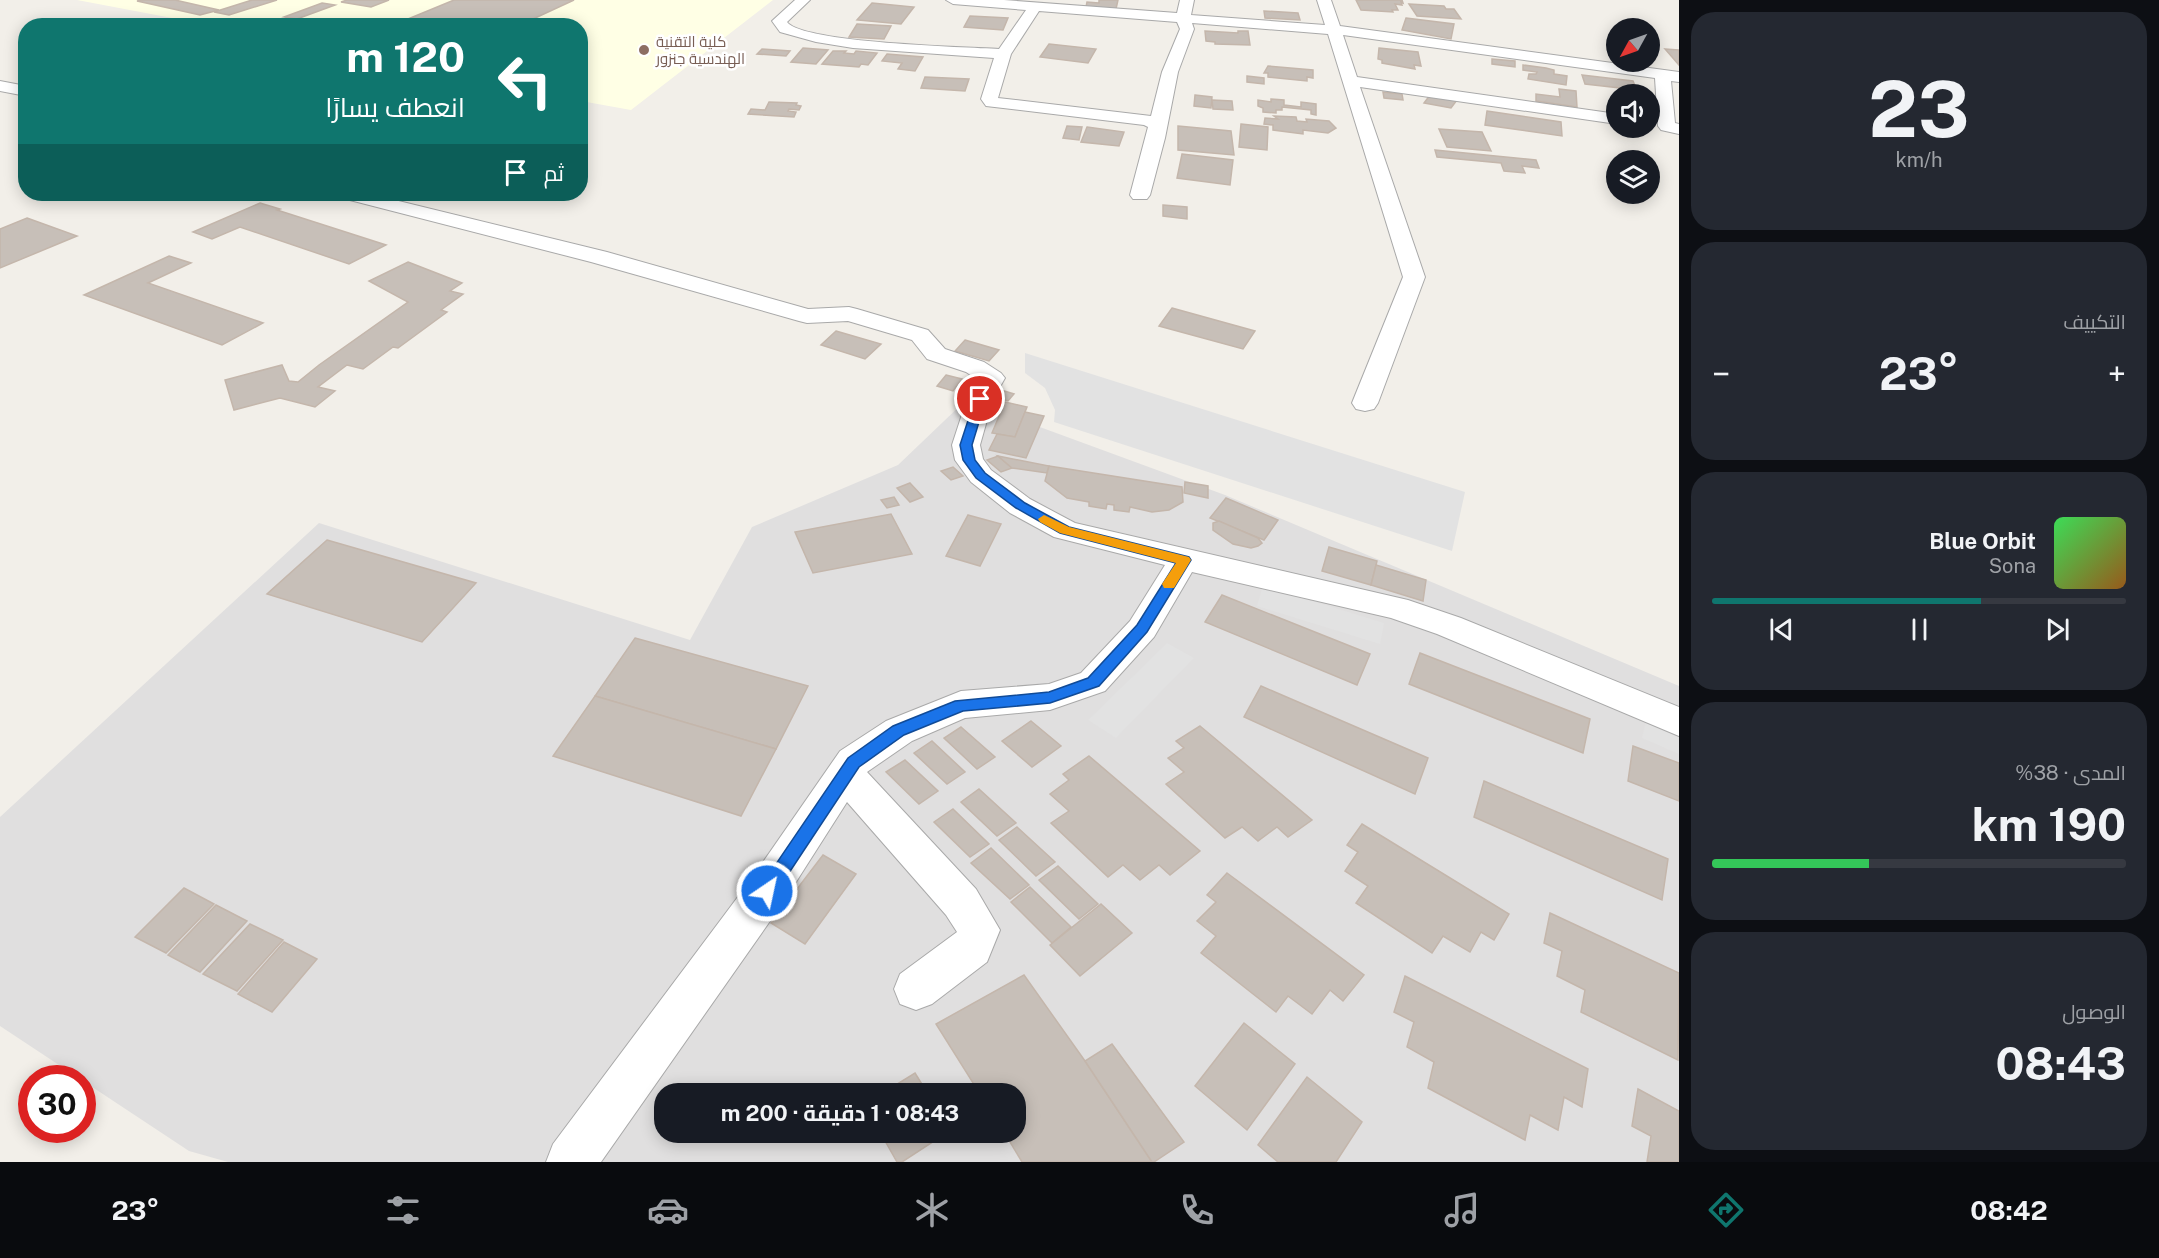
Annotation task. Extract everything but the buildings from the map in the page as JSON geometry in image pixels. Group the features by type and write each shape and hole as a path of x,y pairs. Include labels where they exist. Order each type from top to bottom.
{"street":[{"path":"803,0 779,21 785,29 816,38 853,44 1003,54"},
{"path":"953,0 1035,7 1059,4 1183,18 1334,30 1671,76 1665,126"},
{"path":"1140,195 1156,138 1170,72 1187,28 1183,18 1187,0"},
{"path":"1324,0 1414,277 1365,403"},
{"path":"1035,7 1003,54 989,99 992,102 1139,118 1157,125"},
{"path":"1351,81 1606,117"},
{"path":"0,86 18,89"},
{"path":"377,201 599,257 807,316 849,314 920,335 936,354 975,367 992,378 980,399 966,445 969,460 981,476 1020,506 1065,530 1184,560 1397,608 1449,626 1679,722"},
{"path":"572,1162 767,891 854,762 899,731 961,705 1050,697 1093,682 1142,629 1184,560"},
{"path":"845,774 961,902 979,930 972,948 916,989"}],"shaded area":[{"name":"كلية التقنية الهندسية جنزور","path":"77,0 773,0 631,110 588,102 588,18 172,18"},
{"path":"1025,353 1465,492 1452,551 1054,422 1055,410 1045,388 1025,373"},
{"path":"966,400 1225,495 1679,686 1679,1162 228,1162 189,1151 96,1089 96,1065 59,1065 0,1026 0,817 319,523 690,640 752,527 898,465"},
{"path":"1263,586 1384,623 1380,644 1257,606"},
{"path":"1167,643 1194,658 1116,738 1088,720"},
{"path":"1646,721 1679,734 1679,754 1642,738"}],"slow traffic":[{"path":"1044,519 1065,530 1184,560 1169,584"}],"place":[{"name":"كلية التقنية الهندسية جنزور","path":"644,50"}],"route":[{"path":"767,891 854,762 899,731 961,705 1050,697 1093,682 1142,629 1184,560 1065,530 1020,506 981,476 969,460 966,445 980,399"}]}
